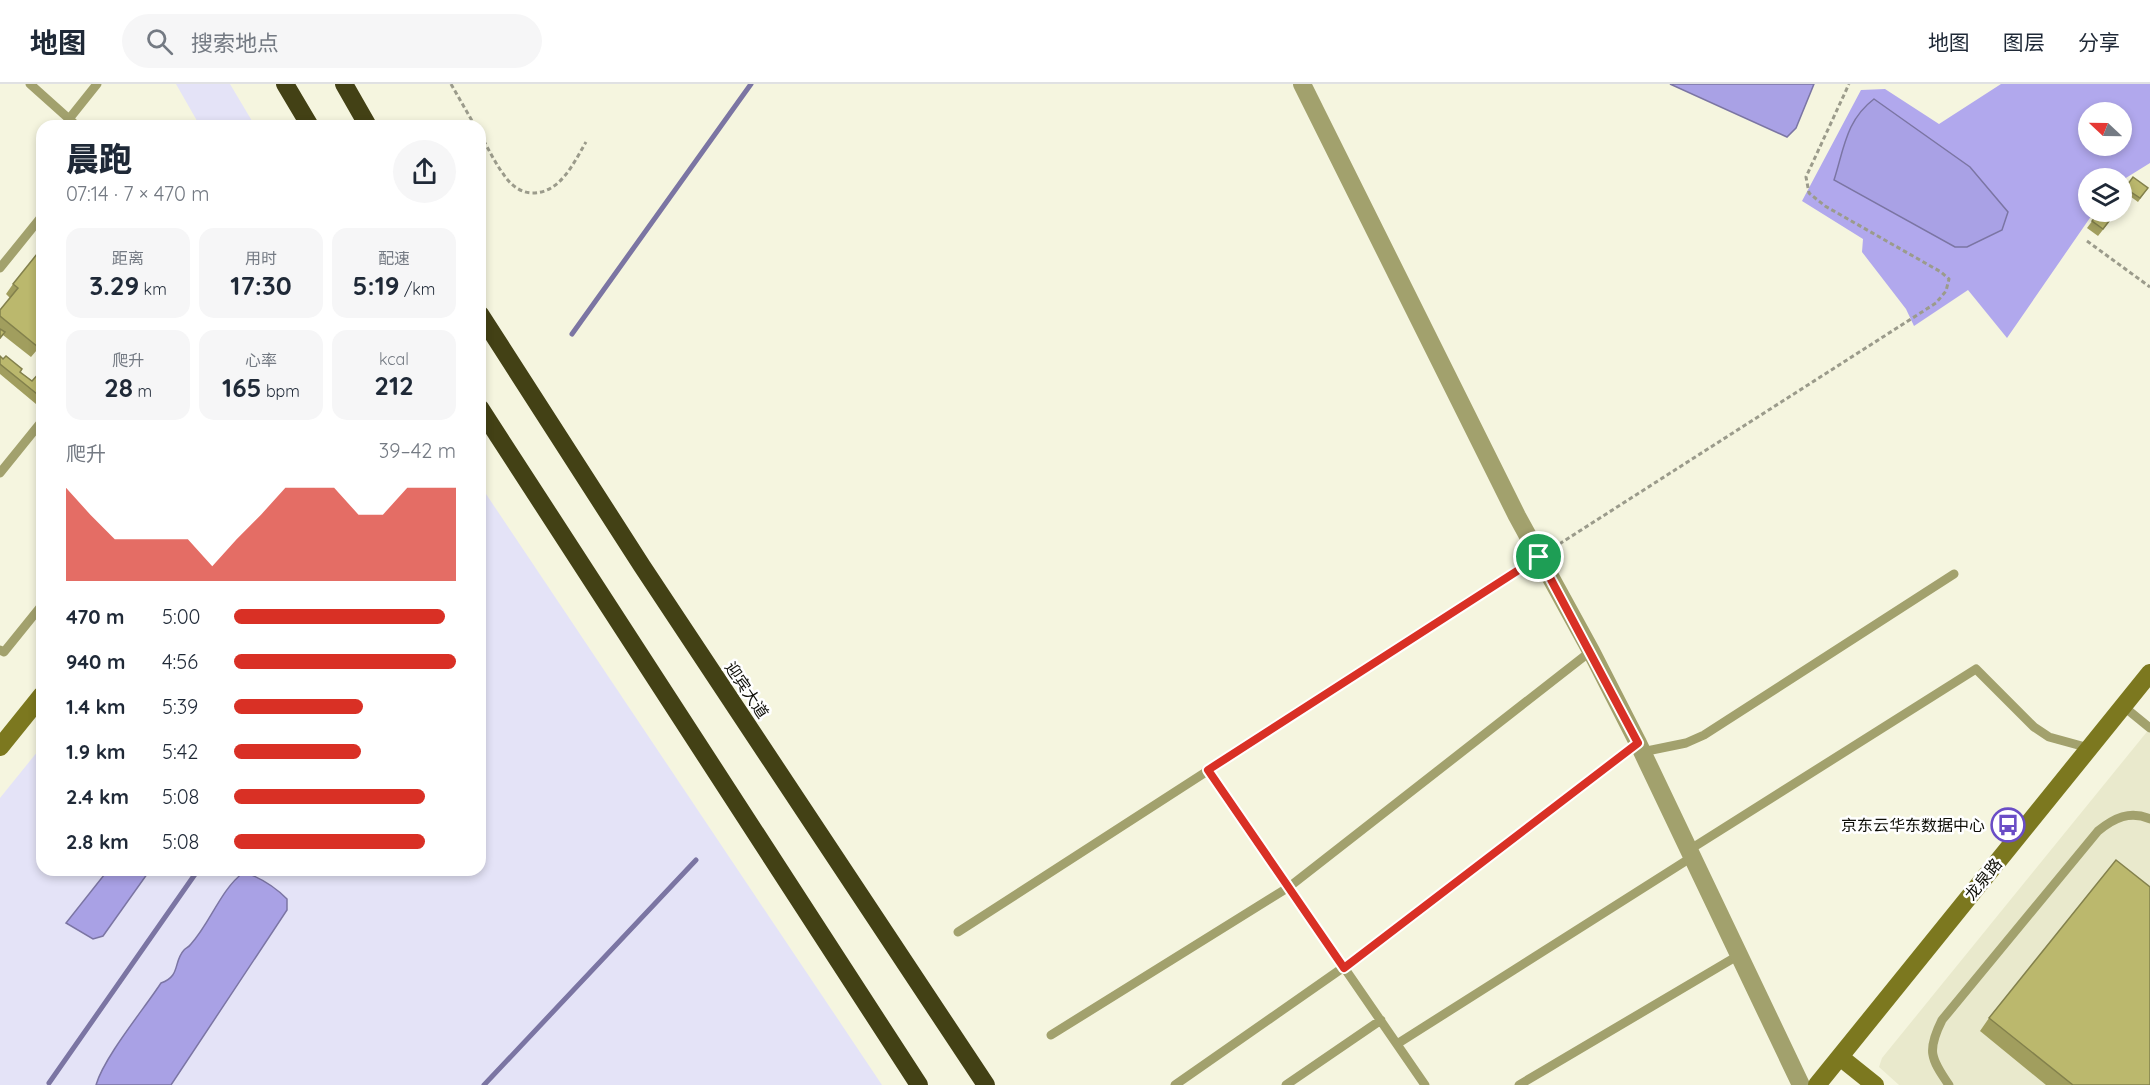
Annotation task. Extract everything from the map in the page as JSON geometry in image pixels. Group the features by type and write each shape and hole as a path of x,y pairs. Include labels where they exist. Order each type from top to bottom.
{"highway":[{"path":"285,84 306,120"},
{"path":"344,84 365,120"},
{"name":"迎宾大道","path":"486,323 642,566 986,1085"},
{"path":"486,417 920,1085"}],"street":[{"path":"1302,84 1517,516 1591,651 1640,748 1801,1085"},
{"name":"龙泉路","path":"1817,1085 2150,673"},
{"path":"0,747 36,702"},
{"path":"1840,1057 1875,1085"}],"lane":[{"path":"30,84 69,119 97,84"},
{"path":"0,268 36,223"},
{"path":"0,473 36,428"},
{"path":"958,932 1539,557"},
{"path":"1174,1085 1344,968 1640,748 1686,743 1704,735 1954,574"},
{"path":"0,650 3,652 36,612"},
{"path":"1051,1035 1289,888 1591,651"},
{"path":"1397,1044 1976,669 2034,727 2049,737 2089,748"},
{"path":"2123,706 2150,728"},
{"path":"1208,770 1425,1085"},
{"path":"1949,1085 1938,1069 1931,1051 1933,1037 1942,1020 2098,831 2112,819 2125,815 2149,816"},
{"path":"1519,1085 1739,955"},
{"path":"1286,1085 1381,1020"}],"path":[{"path":"451,84 472,120"},
{"path":"1539,557 1936,303 1946,291 1949,279 1941,272 1825,206 1809,193 1806,177 1849,84"},
{"path":"486,144 504,176 514,187 525,192 540,193 555,186 571,169 586,142"},
{"path":"2086,241 2150,287"}],"shaded area":[{"path":"176,84 230,84 251,120 197,120"},
{"path":"1670,84 1814,84 1796,128 1787,137"},
{"path":"2001,84 2150,84 2150,163 2132,174 2132,168 2078,168 2078,222 2087,222 2007,338 1968,290 1914,326 1906,309 1862,252 1863,239 1802,201 1861,90 1885,89 1939,124"},
{"path":"1874,99 1970,167 2008,212 2002,230 1967,247 1955,247 1834,180 1847,136 1857,116"},
{"path":"486,494 882,1085 0,1085 0,798 36,753 36,876 486,876"},
{"path":"2150,728 2150,1085 1899,1085 1879,1067 1882,1058"},
{"path":"103,876 146,876 103,936 93,939 66,923"},
{"path":"239,876 254,876 267,883 287,899 287,910 171,1085 96,1085 107,1061 125,1033 161,983 174,973 184,950 198,935"}],"building":[{"path":"2132,178 2148,188 2140,198 2132,193"},
{"path":"2093,222 2108,222 2103,229"},
{"path":"36,255 36,345 0,316 0,310 18,288 13,284"},
{"path":"0,356 3,359 6,356 22,369 20,372 32,381 36,377 36,393 0,364"},
{"path":"2116,860 2150,887 2150,1085 2073,1085 1989,1018"}],"waterway":[{"path":"572,334 751,84"},
{"path":"484,1085 696,860"},
{"path":"49,1083 194,876"}],"place":[{"name":"京东云华东数据中心","path":"2008,825"}],"route":[{"path":"1539,557 1638,743 1344,968 1208,770 1539,557"}]}
